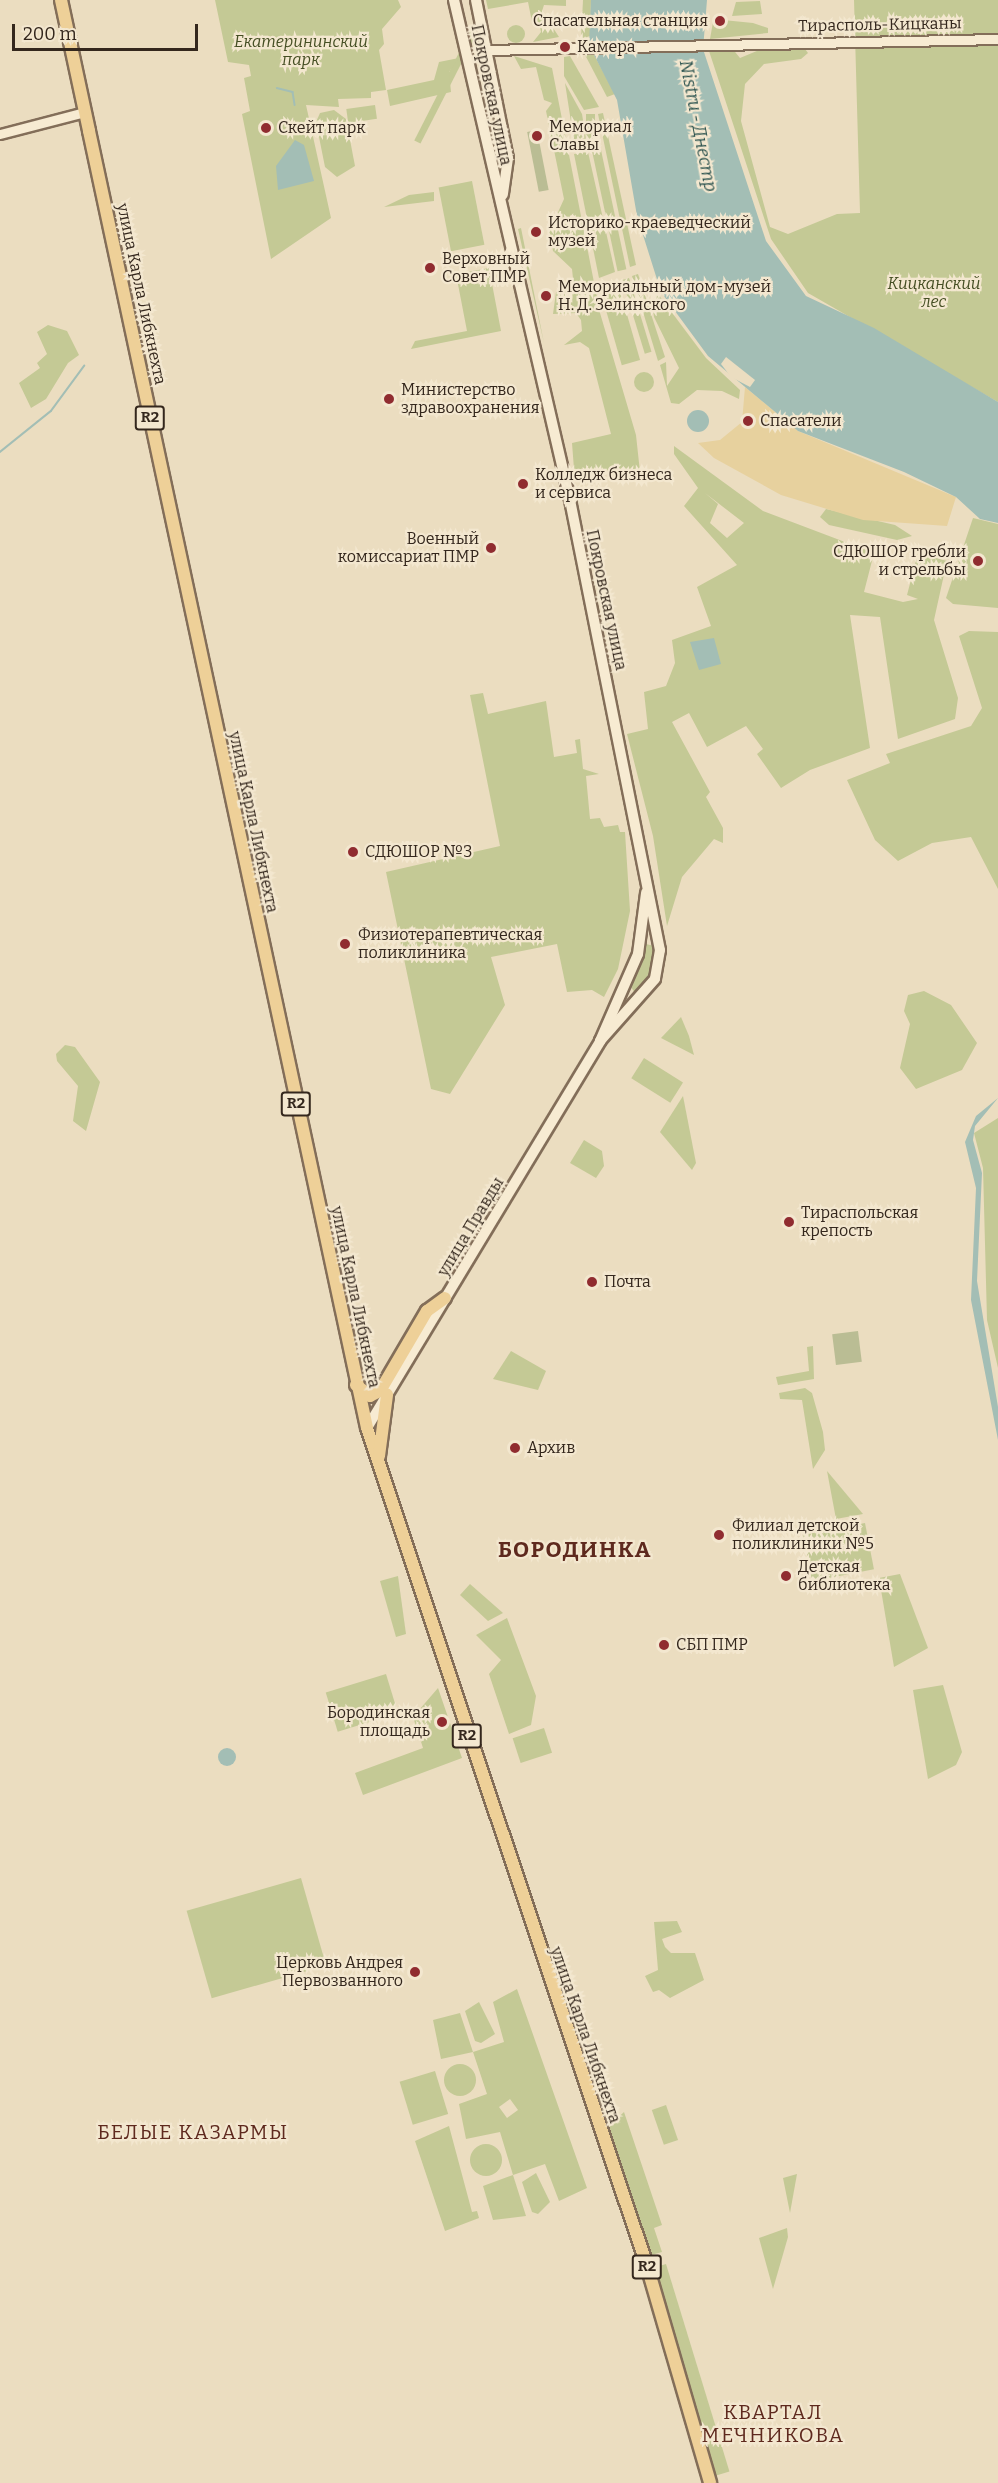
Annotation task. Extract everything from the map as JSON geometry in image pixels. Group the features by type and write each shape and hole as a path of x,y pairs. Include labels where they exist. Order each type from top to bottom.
{"main road":[{"name":"улица Карла Либкнехта","path":"61,0 367,1428 422,1600 648,2269 710,2483"},
{"name":"Покровская улица","path":"454,0 488,154 503,195 647,870 661,958"},
{"name":"Покровская улица","path":"476,0 507,151 503,195"},
{"path":"462,33 466,27 482,28"},
{"path":"488,154 496,158 507,151"},
{"name":"Покровская улица","path":"642,941 647,870"},
{"path":"642,941 659,942"},
{"name":"улица Правды","path":"367,1428 600,1041 626,989 642,941"},
{"name":"улица Правды","path":"600,1041 658,973 661,958"},
{"path":"626,989 639,998"},
{"path":"356,1385 370,1396 380,1391 427,1311 446,1298"},
{"path":"379,1466 387,1395"}],"street":[{"name":"Тирасполь-Кицканы","path":"486,50 566,45 725,41 998,39"},
{"path":"0,134 85,112"}],"green space":[{"name":"Екатерининский парк","path":"215,0 398,0 401,7 382,29 384,44 379,50 386,90 371,92 371,98 338,99 339,107 306,105 331,218 271,259 242,114 250,111 244,78 251,76 249,65 228,62"},
{"path":"486,0 566,0 566,6 544,5 542,11 559,37 533,42 541,32 539,22 532,22 528,2 488,9"},
{"path":"583,0 591,0 590,36 581,39"},
{"name":"Кицканский лес","path":"854,0 998,0 998,402 808,293 771,239 709,51 731,47 740,58 769,46 802,45 808,53 801,59 764,64 745,84 741,121 770,227 788,234 837,214 860,213"},
{"path":"760,1 762,14 732,16 736,2"},
{"path":"723,20 753,23 768,28 768,33 710,39 713,22"},
{"path":"516,25 522,28 525,34 522,40 516,43 510,40 507,34 510,28"},
{"path":"471,29 477,32 420,144 414,140"},
{"path":"583,51 592,51 615,94 607,97"},
{"path":"514,56 552,68 600,313 636,435 640,472 574,469 572,443 611,434 589,348 580,342 564,345 582,331 581,320 576,313 553,314 556,292 574,288 572,269 553,251 549,232 564,199 546,111 552,103 544,100 536,67 521,69"},
{"path":"570,56 599,107 584,110 564,76 564,57"},
{"path":"459,58 449,72 451,92 390,106 387,90 434,80 439,62"},
{"path":"565,83 582,114 587,146 575,148"},
{"path":"375,105 377,119 348,123 346,109"},
{"path":"334,110 346,119 355,166 337,177 325,167 316,122 320,113"},
{"path":"603,113 636,265 630,267 598,114"},
{"path":"586,114 595,114 595,145 586,145"},
{"path":"537,130 549,190 539,192 527,132"},
{"path":"601,150 626,269 618,271 592,152"},
{"path":"588,152 615,272 599,278 574,154"},
{"path":"472,181 484,245 451,251 439,187"},
{"path":"434,192 434,201 384,207 409,195"},
{"path":"521,228 544,343 518,229"},
{"path":"489,268 501,331 411,349 415,341 467,331 456,274"},
{"path":"638,274 665,357 658,361 632,276"},
{"path":"629,278 652,352 645,354 622,280"},
{"path":"618,283 640,360 622,365 600,288"},
{"path":"658,294 706,358 740,390 739,399 722,391 697,390 679,404 671,403 660,365 666,362 667,386 679,368 654,317 652,304"},
{"path":"48,325 67,331 79,355 68,363 46,399 31,408 19,383 40,368 37,363 47,354 37,332"},
{"path":"640,372 648,372 654,378 654,386 648,392 640,392 634,386 634,378"},
{"path":"674,446 763,511 874,553 864,592 903,602 918,599 907,595 918,553 947,561 934,620 958,698 955,719 898,739 880,617 850,615 870,748 810,770 781,788 757,754 763,749 746,726 707,747 689,713 672,722 710,792 706,797 723,828 723,843 714,839 682,877 667,926 653,836 627,734 648,729 644,692 666,686 675,663 672,640 711,626 697,587 737,565 684,506 698,488 674,454","holes":["705,493 744,523 727,538 710,523 718,504"]},
{"path":"826,509 895,525 912,536 897,540 829,525 820,517"},
{"name":"СДЮШОР гребли и стрельбы","path":"973,518 998,524 998,608 953,604 946,598"},
{"path":"969,631 998,632 998,889 971,837 932,843 898,861 875,840 847,780 890,763 886,754 971,726 982,708 959,636"},
{"path":"483,693 488,714 546,701 554,757 577,753 575,740 580,739 583,769 599,774 586,776 590,819 600,818 604,827 618,825 620,832 625,832 630,911 618,969 604,997 592,990 567,992 557,944 491,957 505,1005 450,1094 431,1089 386,872 500,846 470,695"},
{"path":"646,944 654,946 653,971 635,993 631,987"},
{"path":"924,991 951,1005 977,1043 962,1070 916,1089 900,1068 910,1024 904,1011 908,995"},
{"path":"681,1017 689,1036 694,1055 661,1038"},
{"path":"65,1045 75,1047 100,1082 86,1131 73,1121 78,1086 57,1061 56,1054"},
{"path":"644,1058 683,1082 670,1103 631,1078"},
{"path":"683,1096 696,1163 692,1170 660,1132"},
{"path":"998,1118 998,1368 987,1320 983,1168 974,1133"},
{"path":"584,1140 602,1151 604,1166 596,1178 570,1163"},
{"path":"858,1331 862,1362 836,1365 832,1334"},
{"path":"813,1346 814,1379 778,1385 776,1377 809,1371 807,1347"},
{"path":"511,1351 546,1371 538,1390 493,1379"},
{"path":"805,1388 812,1393 823,1432 825,1450 813,1469 802,1400 780,1399 779,1393"},
{"path":"827,1471 863,1514 836,1519"},
{"path":"865,1523 874,1569 812,1581 803,1535"},
{"path":"900,1574 928,1648 894,1667 879,1578"},
{"path":"398,1576 406,1634 396,1637 380,1581"},
{"path":"470,1584 503,1613 488,1621 460,1595"},
{"path":"507,1618 536,1696 531,1725 509,1734 489,1674 501,1660 476,1635"},
{"path":"386,1674 398,1713 338,1732 326,1692"},
{"path":"943,1685 962,1752 956,1765 928,1779 913,1690"},
{"path":"438,1688 462,1758 363,1795 355,1773 423,1748 413,1717"},
{"path":"544,1728 552,1753 521,1763 513,1738"},
{"path":"301,1878 326,1965 212,1998 187,1911"},
{"path":"677,1921 682,1932 662,1939 665,1947 671,1953 695,1953 704,1980 670,1998 659,1990 653,1992 645,1976 658,1970 654,1922"},
{"path":"517,1989 587,2188 559,2201 545,2164 513,2175 500,2132 466,2139 459,2104 487,2094 473,2052 504,2042 493,2002","holes":["510,2099 518,2110 507,2118 499,2107"]},
{"path":"479,2002 495,2034 481,2043 475,2041 465,2011"},
{"path":"460,2013 473,2052 441,2059 433,2020"},
{"path":"460,2064 471,2069 476,2080 471,2091 460,2096 449,2091 444,2080 449,2069"},
{"path":"435,2071 448,2114 413,2125 400,2082"},
{"path":"666,2105 678,2140 664,2145 652,2110"},
{"path":"624,2112 662,2225 654,2228 662,2252 651,2255 609,2126"},
{"path":"449,2126 472,2212 477,2211 479,2218 445,2231 415,2141"},
{"path":"486,2144 497,2149 502,2160 497,2171 486,2176 475,2171 470,2160 475,2149"},
{"path":"536,2173 550,2202 538,2214 532,2212 522,2182"},
{"path":"797,2174 790,2213 783,2178"},
{"path":"513,2175 526,2216 493,2220 483,2186"},
{"path":"787,2228 788,2237 773,2289 759,2238"},
{"path":"666,2264 729,2472 711,2477 648,2270"}],"sand":[{"path":"745,387 798,431 956,497 947,526 863,520 781,495 714,458 698,443 720,440 742,422"}],"water":[{"name":"Nistru - Днестр","path":"591,0 707,0 703,49 766,241 806,296 874,328 998,402 998,523 980,519 956,497 904,472 798,431 708,356 661,292 637,216 617,100 589,45"},
{"path":"295,140 304,145 314,181 278,190 276,166"},
{"path":"698,410 706,413 709,421 706,429 698,432 690,429 687,421 690,413"},
{"path":"714,638 721,664 699,670 690,642"},
{"path":"998,1098 975,1126 973,1140 982,1173 977,1281 998,1407 998,1440 971,1300 976,1188 965,1142 976,1116"},
{"path":"227,1748 233,1751 236,1757 233,1763 227,1766 221,1763 218,1757 221,1751"}],"pier":[{"path":"726,357 755,380 750,387 731,377 721,364"}],"waterway":[{"path":"277,88 293,92 295,105"},
{"path":"0,452 51,411 84,366"}],"place":[{"name":"Спасательная станция","path":"720,21"},
{"name":"Камера","path":"565,47"},
{"name":"Скейт парк","path":"266,128"},
{"name":"Мемориал Славы","path":"537,136"},
{"name":"Историко-краеведческий музей","path":"536,232"},
{"name":"Верховный Совет ПМР","path":"430,268"},
{"name":"Мемориальный дом-музей Н. Д. Зелинского","path":"546,296"},
{"name":"Министерство здравоохранения","path":"389,399"},
{"name":"Спасатели","path":"748,421"},
{"name":"Колледж бизнеса и сервиса","path":"523,484"},
{"name":"Военный комиссариат ПМР","path":"491,548"},
{"name":"СДЮШОР гребли и стрельбы","path":"978,561"},
{"name":"СДЮШОР №3","path":"353,852"},
{"name":"Физиотерапевтическая поликлиника","path":"345,944"},
{"name":"Тираспольская крепость","path":"789,1222"},
{"name":"Почта","path":"592,1282"},
{"name":"Архив","path":"515,1448"},
{"name":"Филиал детской поликлиники №5","path":"719,1535"},
{"name":"Детская библиотека","path":"786,1576"},
{"name":"СБП ПМР","path":"664,1645"},
{"name":"Бородинская площадь","path":"442,1722"},
{"name":"Церковь Андрея Первозванного","path":"415,1972"}],"district":[{"name":"БОРОДИНКА","path":"575,1550"},
{"name":"БЕЛЫЕ КАЗАРМЫ","path":"193,2132"},
{"name":"КВАРТАЛ МЕЧНИКОВА","path":"773,2424"}]}
